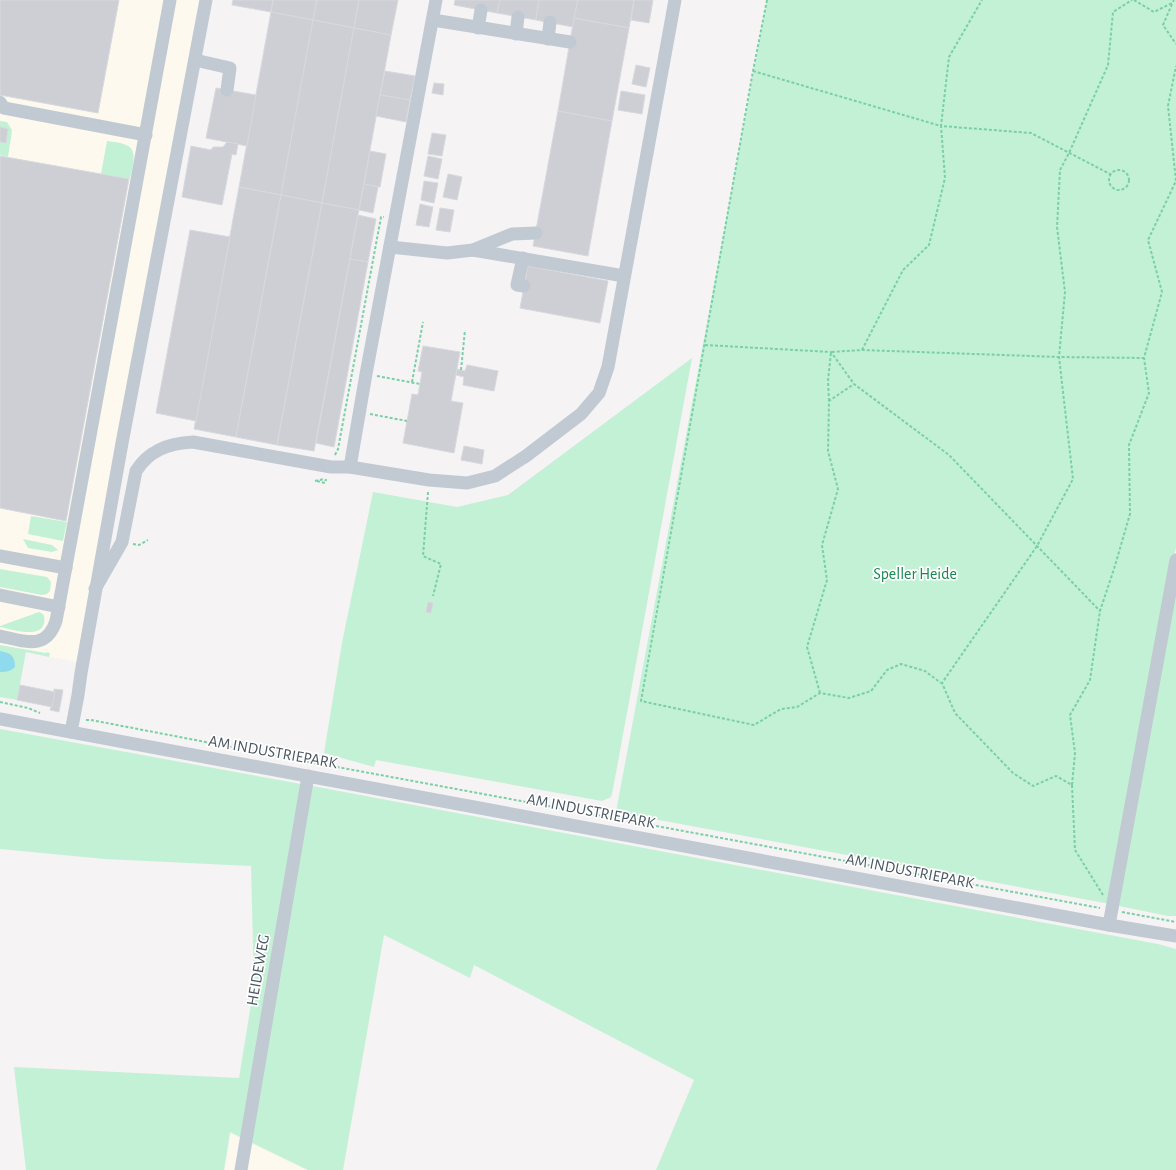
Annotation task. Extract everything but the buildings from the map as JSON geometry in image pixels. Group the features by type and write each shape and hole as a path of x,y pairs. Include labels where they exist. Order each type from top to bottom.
{"street":[{"path":"0,636 32,642 41,640 48,637 53,630 56,621 170,0"},
{"path":"72,726 122,442 206,0"},
{"path":"350,467 436,0"},
{"path":"96,589 122,542 136,472 142,462 162,448 172,444 193,442 330,467 350,467 429,480 467,483 495,476 526,456 581,414 599,392 608,368 674,0"},
{"path":"478,28 481,10"},
{"path":"516,34 518,17"},
{"path":"433,20 570,42"},
{"path":"548,39 550,22"},
{"path":"195,60 230,68 227,90"},
{"path":"0,102 4,108 146,135"},
{"path":"473,250 512,234 536,233"},
{"path":"390,247 447,253 473,250 624,276"},
{"path":"523,258 517,285 524,286"},
{"path":"0,556 66,568"},
{"path":"1109,926 1176,560"},
{"path":"0,596 59,607"},
{"name":"AM INDUSTRIEPARK","path":"0,719 72,726 308,776 1109,926 1176,936"},
{"name":"HEIDEWEG","path":"241,1170 308,776"}],"path":[{"path":"767,0 753,71 641,701 754,725 781,709 797,707 820,693 849,698 871,691 888,670 901,664 925,671 942,683 956,713 1012,773 1033,786 1056,776 1072,785"},
{"path":"862,350 903,270 929,245 944,178 941,126 949,57 982,0"},
{"path":"942,683 1037,546 1073,479 1059,357 1065,292 1057,227 1060,170 1069,154 1108,65 1113,12 1133,0 1154,12 1172,3"},
{"path":"1174,0 1163,25 1176,44"},
{"path":"1112,910 1075,850 1072,785 1075,753 1070,715 1090,680 1100,611 1130,514 1129,445 1148,393 1144,358 1162,292 1148,240 1176,181 1168,106 1176,66"},
{"path":"753,71 941,126 1031,133 1110,174"},
{"path":"1118,170 1126,172 1130,178 1128,186 1121,191 1112,188 1108,181 1110,174 1118,170"},
{"path":"412,382 423,322"},
{"path":"461,370 465,330"},
{"path":"705,345 831,352 862,350 1059,357 1144,358"},
{"path":"831,352 854,384 949,455 1100,611"},
{"path":"820,693 807,648 828,580 822,544 838,489 828,451 828,382 831,352"},
{"path":"348,370 420,384"},
{"path":"829,401 854,384"},
{"path":"341,409 407,421"},
{"path":"316,481 325,483 326,479"},
{"path":"429,480 423,556 440,564 433,596"},
{"path":"0,702 23,706 40,713"},
{"path":"72,726 91,720 318,764 1176,922"}],"shaded area":[{"path":"0,0 199,0 77,662 26,652 17,700 0,697"},
{"path":"231,1134 306,1170 225,1170"}],"green space":[{"name":"Speller Heide","path":"767,0 1176,0 1176,547 1110,904 616,812"},
{"path":"0,121 7,122 12,130 8,157 0,155"},
{"path":"107,141 124,144 130,147 134,155 134,160 130,179 101,174"},
{"path":"692,358 611,797 602,801 376,760 374,767 324,753 342,643 373,492 457,507 508,495"},
{"path":"31,516 67,522 63,541 28,534"},
{"path":"23,539 52,545 58,550 52,552 28,548"},
{"path":"0,569 47,577 51,582 50,591 47,594 42,595 0,587"},
{"path":"1176,570 1176,916 1168,916 1114,905"},
{"path":"39,612 43,614 44,623 40,630 35,632 23,632 0,627 0,626"},
{"path":"0,645 50,653 49,657 26,652 17,700 0,697"},
{"path":"0,729 1158,944 1176,949 1176,1170 656,1170 694,1080 474,965 470,978 384,935 343,1170 308,1170 230,1132 224,1170 26,1170 14,1067 239,1078 254,986 251,866 105,859 0,849"}],"water":[{"path":"0,651 13,657 15,667 7,671 0,672"}]}
